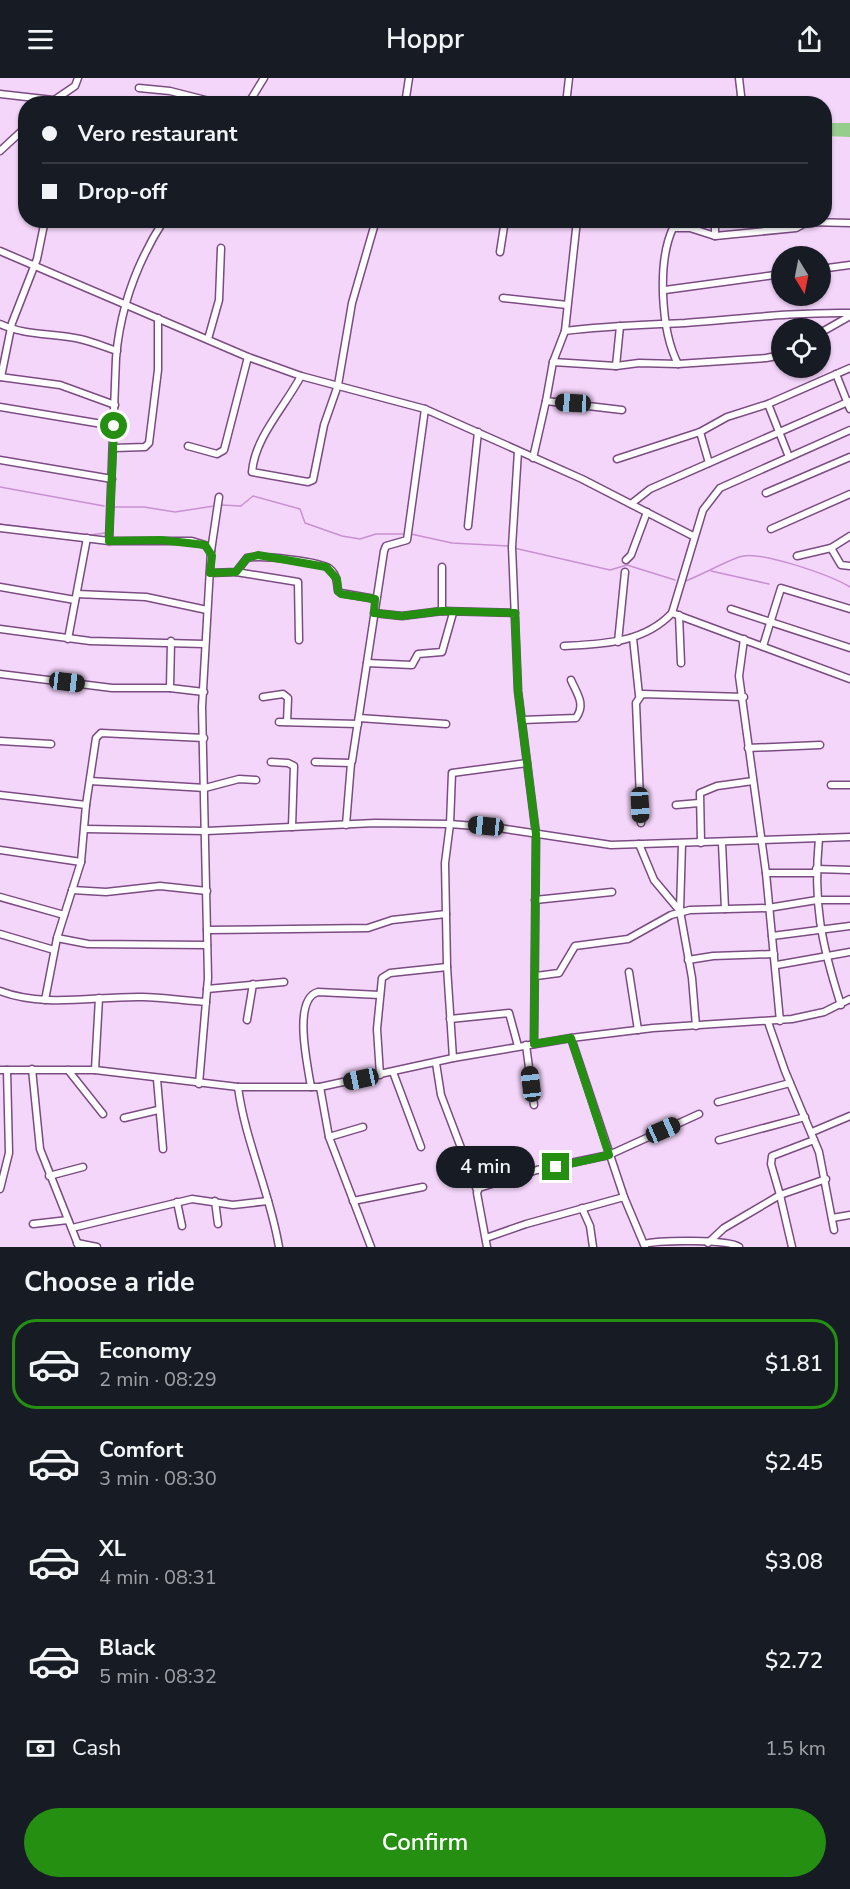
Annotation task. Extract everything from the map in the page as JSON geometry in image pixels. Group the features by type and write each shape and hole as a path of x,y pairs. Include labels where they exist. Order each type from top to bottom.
{"street":[{"path":"65,96 75,86 78,78"},
{"path":"253,96 264,78"},
{"path":"406,96 409,78"},
{"path":"567,96 569,78"},
{"path":"739,78 741,96"},
{"path":"139,88 170,91 190,96"},
{"path":"0,94 18,97"},
{"path":"0,151 18,134"},
{"path":"832,223 850,223"},
{"path":"43,228 34,265 12,323 1,377 60,385 115,405"},
{"path":"109,541 117,351 131,282 160,228"},
{"path":"301,376 276,420 262,435 252,472 308,482 313,480 324,425 338,384 352,303 374,228"},
{"path":"500,252 504,228"},
{"path":"533,458 553,362 565,331 576,228"},
{"path":"678,364 664,324 664,271 671,229 690,228 715,236 796,228"},
{"path":"714,228 715,236"},
{"path":"208,339 219,300 221,248"},
{"path":"0,251 248,357 301,376 425,409 631,504 693,536"},
{"path":"831,268 850,265"},
{"path":"665,290 771,276"},
{"path":"503,298 567,305"},
{"path":"565,331 811,312 850,315"},
{"path":"831,326 850,315"},
{"path":"114,448 145,447 149,443 158,370 158,318"},
{"path":"0,324 12,330 79,339 117,351"},
{"path":"616,366 620,326"},
{"path":"553,362 616,366 639,363 678,364 771,356"},
{"path":"188,446 217,454 224,450 248,357"},
{"path":"617,459 700,432 727,417 768,404 850,368"},
{"path":"631,504 650,489 778,432 849,404 836,374"},
{"path":"546,401 622,410"},
{"path":"768,404 789,457"},
{"path":"0,406 114,426"},
{"path":"346,825 351,763 384,548 408,540 425,409"},
{"path":"681,663 676,614 693,536 702,510 720,488 850,430"},
{"path":"468,526 478,432"},
{"path":"700,432 709,463"},
{"path":"518,451 512,531 522,720 536,834 534,1044"},
{"path":"766,493 850,457"},
{"path":"0,460 112,479"},
{"path":"771,530 850,494"},
{"path":"199,1084 207,989 204,644 211,551 219,497"},
{"path":"626,560 631,555 647,512"},
{"path":"0,528 109,541 192,542 205,545 211,551"},
{"path":"797,556 831,548 850,536"},
{"path":"68,639 87,538"},
{"path":"831,548 841,565 850,566"},
{"path":"236,572 247,558 258,555 326,567 337,579 338,591 341,594 375,599"},
{"path":"442,567 442,611"},
{"path":"210,573 236,572 298,582 299,640"},
{"path":"618,642 625,572"},
{"path":"0,587 76,597 146,597 207,610"},
{"path":"763,646 781,588 850,609"},
{"path":"731,609 850,648"},
{"path":"374,613 402,616 442,611 515,613"},
{"path":"367,663 412,665 418,654 442,652 453,613"},
{"path":"564,646 618,642 633,638 676,614"},
{"path":"676,614 850,679"},
{"path":"0,629 97,642 171,641 204,644"},
{"path":"633,638 639,695 636,703 641,823"},
{"path":"744,639 739,676 744,697 748,748 777,965 780,1021"},
{"path":"170,688 171,641"},
{"path":"0,674 112,688 170,688 204,692"},
{"path":"522,720 576,718 582,708 571,680"},
{"path":"264,697 283,694 288,698 288,722"},
{"path":"639,695 744,697"},
{"path":"279,722 359,721 446,724"},
{"path":"45,1000 57,938 81,862 86,805 96,738 101,733 204,738"},
{"path":"0,741 51,744"},
{"path":"748,748 820,745"},
{"path":"271,762 288,763 294,766 292,828"},
{"path":"315,762 351,763"},
{"path":"453,1058 447,967 445,863 453,772 528,763"},
{"path":"90,781 205,788 239,778 256,780"},
{"path":"701,843 699,803 701,792 717,786 753,780"},
{"path":"831,785 850,785"},
{"path":"0,795 86,805"},
{"path":"676,805 699,803"},
{"path":"85,829 206,831 346,825 450,824 593,843 639,844 723,843 761,838 850,837"},
{"path":"819,838 816,871 820,932 825,956 841,1005"},
{"path":"682,843 681,912 696,1026"},
{"path":"723,843 725,909"},
{"path":"639,844 654,880 681,912"},
{"path":"0,850 81,862"},
{"path":"766,873 850,870"},
{"path":"72,890 106,892 160,886 207,891"},
{"path":"535,900 612,892"},
{"path":"0,897 64,915"},
{"path":"536,976 560,974 575,946 628,939 646,927 681,912 768,908 817,900 850,900"},
{"path":"207,930 368,928 392,920 446,914"},
{"path":"772,936 820,932 850,926"},
{"path":"0,934 54,950"},
{"path":"57,938 88,944 207,945"},
{"path":"777,965 850,952"},
{"path":"688,960 713,956 774,954"},
{"path":"380,1075 377,1029 382,978 386,975 447,967"},
{"path":"629,972 638,1030"},
{"path":"207,989 284,982"},
{"path":"247,1020 253,984"},
{"path":"0,991 16,997 45,1000 142,997 206,1002"},
{"path":"311,1087 303,1025 309,995 318,992 380,995"},
{"path":"95,1070 99,998"},
{"path":"0,1189 3,1166 9,1153 9,1120 3,1070 95,1070 238,1087 320,1087 453,1058 571,1038 638,1030 780,1021 809,1016 841,1005 850,999"},
{"path":"450,1019 509,1013 518,1046"},
{"path":"768,1022 790,1083 812,1132 826,1179 834,1230"},
{"path":"571,1038 624,1197 645,1245 670,1240 724,1242 739,1247"},
{"path":"526,1045 534,1105"},
{"path":"436,1063 441,1095 477,1190 488,1247"},
{"path":"32,1069 40,1149 49,1176 78,1245 97,1247"},
{"path":"68,1070 103,1114"},
{"path":"393,1072 420,1147"},
{"path":"157,1079 163,1149"},
{"path":"718,1102 790,1083"},
{"path":"238,1087 240,1107 268,1200 279,1247"},
{"path":"320,1087 329,1137 371,1247"},
{"path":"124,1118 158,1110"},
{"path":"477,1190 537,1170 609,1155 699,1114"},
{"path":"812,1132 850,1116"},
{"path":"719,1140 805,1117"},
{"path":"0,1119 9,1120"},
{"path":"329,1137 363,1127"},
{"path":"792,1247 771,1164 772,1156 814,1140"},
{"path":"49,1176 83,1167"},
{"path":"708,1243 724,1228 780,1195 826,1179"},
{"path":"353,1201 423,1187"},
{"path":"486,1238 624,1197"},
{"path":"72,1228 200,1198 233,1205 268,1200"},
{"path":"215,1201 218,1224"},
{"path":"177,1202 182,1226"},
{"path":"582,1208 590,1226 593,1247"},
{"path":"832,1218 850,1215"},
{"path":"33,1224 68,1220"}],"green space":[{"path":"832,123 850,123 850,137 832,136"}],"waterway":[{"path":"0,487 104,506"},
{"path":"221,505 241,506 253,496 300,509 305,523 342,536 360,539 376,534 406,534"},
{"path":"114,507 144,507 175,512 214,506"},
{"path":"0,524 90,535 105,533"},
{"path":"411,534 452,543 508,546"},
{"path":"514,548 610,570 627,565 675,580"},
{"path":"683,582 739,557 748,556 795,565 850,587"},
{"path":"711,571 769,584"}],"route":[{"path":"114,426 109,541 161,540 205,545 211,551 212,556 210,573 236,572 244,560 258,555 326,567 337,579 338,591 341,594 375,599 374,613 402,616 442,611 515,613 518,691 536,834 534,1044 571,1038 576,1060 595,1107 609,1155 556,1167"}]}
